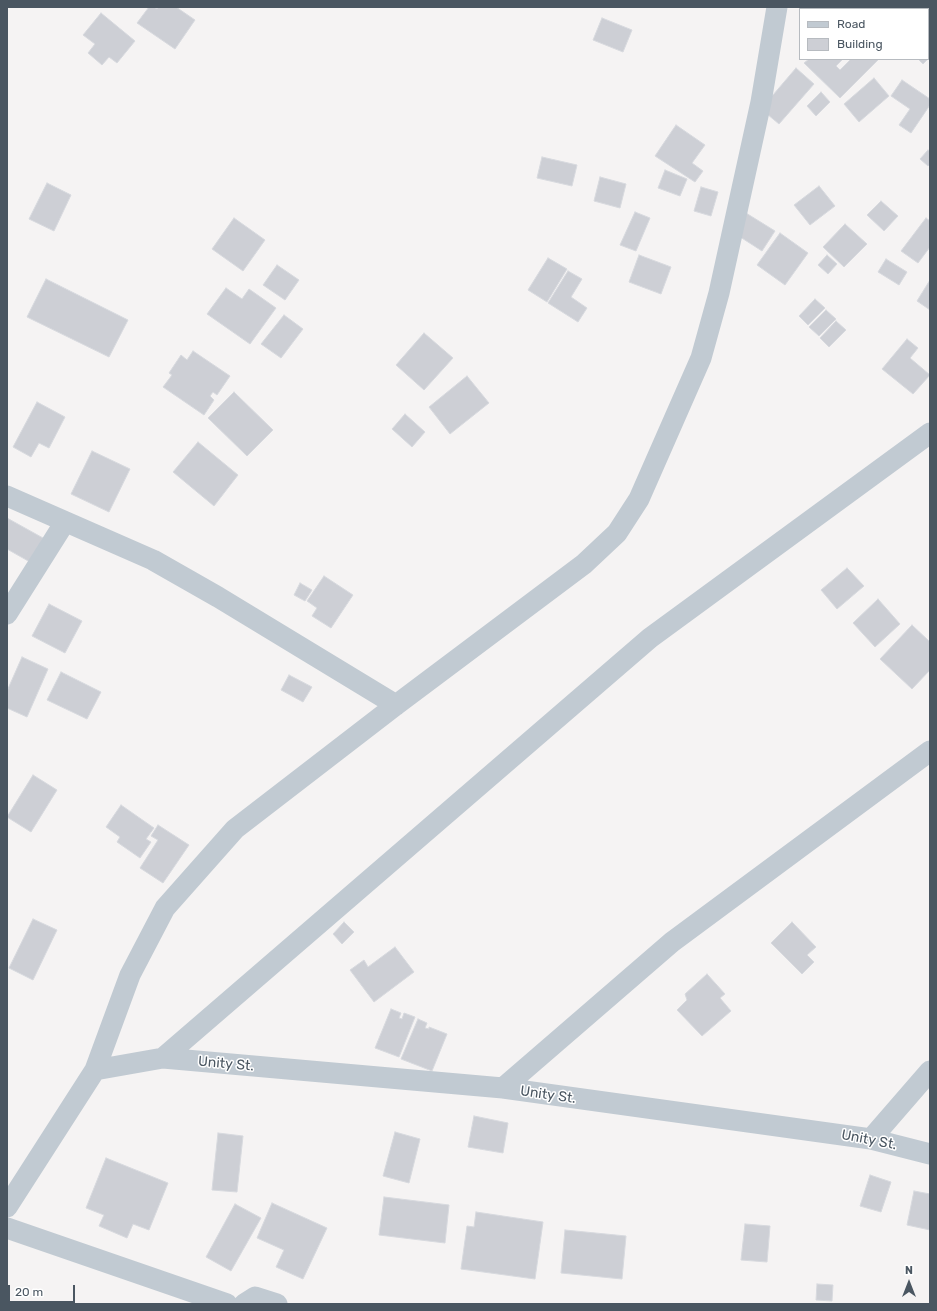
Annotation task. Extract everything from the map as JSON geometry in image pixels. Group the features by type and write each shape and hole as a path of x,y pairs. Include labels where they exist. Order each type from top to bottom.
{"street":[{"path":"7,1207 95,1070 130,975 165,908 235,829 396,705 584,564 617,532 639,499 701,358 719,293 761,102 777,7"},
{"path":"163,1058 650,638 930,433"},
{"path":"7,496 153,560 218,597 396,705"},
{"path":"7,614 66,522"},
{"path":"503,1088 672,942 930,752"},
{"name":"Unity St.","path":"95,1070 163,1058 503,1088 871,1139 930,1154"},
{"path":"871,1139 930,1071"},
{"path":"7,1228 227,1304"},
{"path":"250,1302 276,1304"}],"building":[{"path":"149,7 154,7 157,9 158,7 176,7 195,20 175,49 137,23"},
{"path":"930,7 929,58 929,8 918,8"},
{"path":"101,13 135,41 117,63 109,57 102,65 88,53 95,44 83,35"},
{"path":"602,18 632,30 623,52 593,40"},
{"path":"808,60 842,60 836,66 840,70 850,60 878,60 840,98 804,63"},
{"path":"919,60 927,60 923,64"},
{"path":"796,68 814,84 779,124 761,109"},
{"path":"874,78 889,96 859,122 844,104"},
{"path":"902,80 930,99 930,105 911,133 899,125 910,109 891,96"},
{"path":"821,92 830,102 816,116 807,106"},
{"path":"676,125 705,145 692,163 703,171 695,182 655,156"},
{"path":"928,150 930,152 930,164 928,166 920,159"},
{"path":"542,157 577,165 572,186 537,178"},
{"path":"665,170 687,179 680,196 658,188"},
{"path":"600,177 626,184 620,208 594,201"},
{"path":"47,183 71,195 54,231 29,219"},
{"path":"819,186 835,206 810,225 794,205"},
{"path":"701,187 718,192 711,216 694,211"},
{"path":"881,201 898,216 884,231 867,215"},
{"path":"635,212 650,218 636,251 620,245"},
{"path":"746,213 775,231 762,251 734,233"},
{"path":"234,218 265,240 243,271 212,249"},
{"path":"926,218 930,221 930,247 918,263 901,251"},
{"path":"845,224 867,244 844,267 823,247"},
{"path":"780,233 808,253 785,285 757,265"},
{"path":"639,255 671,267 661,294 629,282"},
{"path":"827,255 837,264 828,274 818,265"},
{"path":"548,258 567,269 547,302 528,290"},
{"path":"886,259 907,272 899,285 878,272"},
{"path":"277,265 299,280 285,300 263,285"},
{"path":"568,271 582,279 571,297 587,308 578,322 548,303"},
{"path":"46,279 128,320 109,357 27,317"},
{"path":"930,280 930,310 917,301"},
{"path":"226,288 242,299 249,289 276,308 250,344 207,314"},
{"path":"815,299 825,308 808,325 799,316"},
{"path":"826,310 836,319 819,336 809,327"},
{"path":"284,315 303,329 281,358 261,344"},
{"path":"836,321 846,330 829,347 820,338"},
{"path":"424,333 453,358 424,390 396,365"},
{"path":"907,339 918,348 910,358 930,375 913,394 882,369"},
{"path":"193,351 230,376 217,395 213,392 210,396 214,400 204,415 163,387 172,375 169,373 181,355 187,360"},
{"path":"467,376 489,403 450,434 429,407"},
{"path":"234,392 273,430 247,456 208,418"},
{"path":"37,402 65,417 49,448 39,443 31,457 13,447"},
{"path":"405,414 425,432 412,447 392,429"},
{"path":"198,442 238,475 214,506 173,472"},
{"path":"92,451 130,469 109,512 71,494"},
{"path":"7,518 43,538 30,562 7,549"},
{"path":"847,568 864,586 837,609 821,590"},
{"path":"324,576 353,595 331,628 312,616 317,608 307,601"},
{"path":"300,583 312,590 305,601 294,595"},
{"path":"878,599 900,624 875,647 853,623"},
{"path":"49,604 82,621 65,653 32,636"},
{"path":"912,625 930,642 930,670 912,689 880,659"},
{"path":"22,657 48,669 27,717 7,708 7,691"},
{"path":"61,672 101,692 87,719 47,700"},
{"path":"289,675 312,687 303,702 281,690"},
{"path":"33,775 57,790 31,832 7,817"},
{"path":"121,805 154,828 146,839 151,842 140,858 117,842 120,837 106,827"},
{"path":"158,825 189,845 163,883 140,868 158,840 151,836"},
{"path":"33,919 57,930 33,980 9,968"},
{"path":"344,922 354,932 342,944 333,934"},
{"path":"792,922 816,947 807,955 814,962 802,974 771,943"},
{"path":"395,947 414,972 374,1002 350,970 364,960 368,967"},
{"path":"707,974 725,994 720,998 731,1011 702,1036 677,1010 687,1000 685,994"},
{"path":"391,1009 401,1013 399,1018 402,1019 404,1013 415,1017 399,1057 375,1048"},
{"path":"418,1019 427,1023 425,1028 429,1029 429,1027 447,1034 432,1071 401,1059"},
{"path":"474,1116 508,1123 503,1153 468,1147"},
{"path":"395,1132 420,1139 409,1183 383,1176"},
{"path":"218,1133 243,1136 237,1192 212,1190"},
{"path":"106,1158 168,1183 149,1230 133,1224 127,1238 99,1226 104,1215 86,1208"},
{"path":"870,1175 891,1182 881,1212 860,1206"},
{"path":"914,1191 930,1194 930,1230 907,1225"},
{"path":"384,1197 449,1205 445,1243 379,1235"},
{"path":"272,1203 327,1228 303,1279 276,1267 284,1250 257,1238"},
{"path":"235,1204 261,1218 231,1271 206,1257"},
{"path":"476,1212 543,1222 535,1279 461,1269 467,1226 474,1227"},
{"path":"745,1224 770,1226 767,1262 741,1260"},
{"path":"565,1230 626,1236 622,1279 561,1273"},
{"path":"817,1284 833,1285 832,1301 816,1300"}]}
